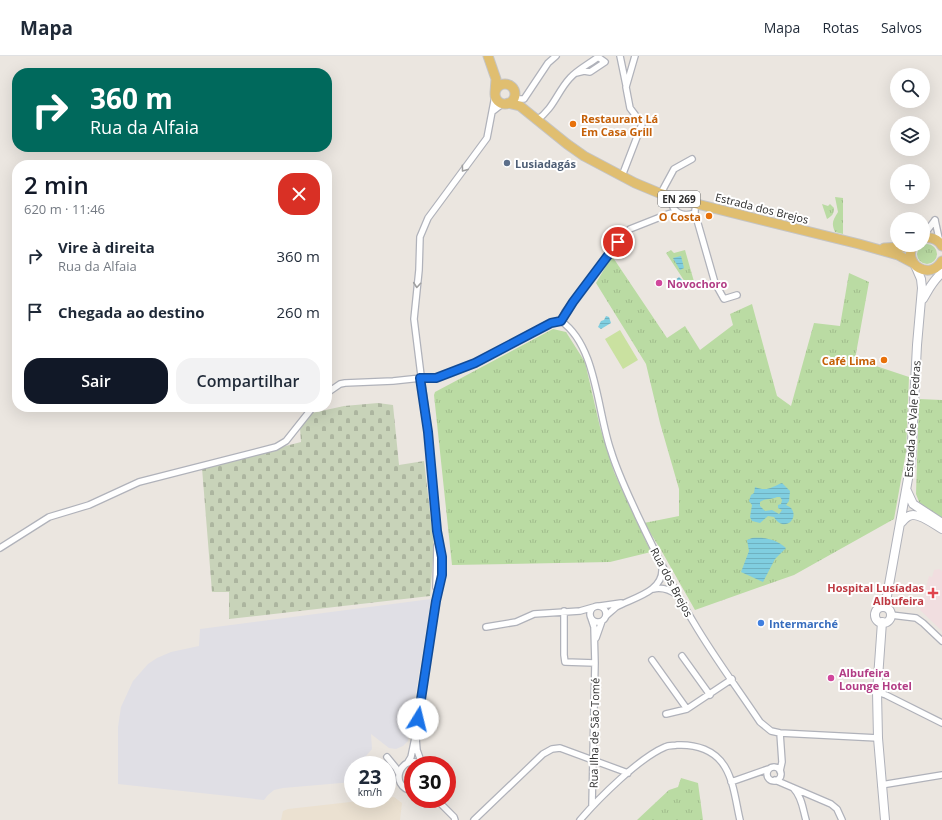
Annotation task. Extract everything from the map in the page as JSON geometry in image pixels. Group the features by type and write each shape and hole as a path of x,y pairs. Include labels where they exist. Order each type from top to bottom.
{"main road":[{"name":"EN 269","path":"488,56 500,78 537,120"},
{"name":"EN 269","path":"488,56 496,79 495,94 499,102 520,106 537,120"},
{"path":"495,94 499,86 502,85 513,91 514,98 505,104"},
{"name":"Estrada dos Brejos","path":"537,120 584,156 635,183 696,208 859,244 898,255 914,264"},
{"path":"930,238 934,238 941,244"},
{"name":"Estrada dos Brejos","path":"859,244 890,248"},
{"path":"911,252 911,259 914,264"},
{"name":"EN 269","path":"914,264 927,271 940,267"},
{"name":"Estrada de Vale Pedras","path":"885,607 912,462 917,345 922,301 921,279 914,264"},
{"name":"Estrada de Vale Pedras","path":"922,301 925,289 940,267"},
{"path":"907,491 913,504 942,523"},
{"path":"901,523 908,516 914,514 942,529"},
{"path":"885,607 889,609 891,615 889,620 882,622 877,620 875,615 879,608 885,607"},
{"path":"882,622 876,692 881,785 885,820"}],"street":[{"path":"513,91 524,99 548,63 556,56"},
{"path":"620,56 630,108 642,124 622,176"},
{"path":"626,87 635,56"},
{"path":"537,120 547,113 570,78 576,73"},
{"path":"411,756 436,601 437,531 428,432 420,378 414,319 419,270 420,237 428,218 487,138 493,112 495,94"},
{"path":"493,112 505,104"},
{"path":"661,193 674,169 692,159"},
{"path":"674,198 672,205 677,212 683,215 696,208 715,284 724,299 737,295"},
{"path":"332,390 340,384 436,378 475,363 551,323 561,321 609,253 630,229 677,212"},
{"path":"930,226 934,220 941,244"},
{"name":"Rua dos Brejos","path":"561,321 578,340 585,352 591,368 607,441 618,474 661,564 695,624 760,722 771,731 780,733 878,738"},
{"path":"0,548 9,544 29,529 49,517 105,499 139,482 276,446 286,441 309,412"},
{"path":"659,585 662,572 661,564"},
{"path":"659,585 663,580 669,580"},
{"path":"659,585 678,596"},
{"name":"Rua Ilha de São Tomé","path":"594,642 602,621 615,608 633,600 659,585"},
{"name":"Rua Ilha de São Tomé","path":"592,806 595,663 594,627 590,612 597,607 633,600"},
{"path":"486,627 516,622 534,614 597,607 604,609 606,616"},
{"path":"564,611 565,662 595,663"},
{"path":"891,615 916,618 942,641"},
{"path":"591,618 597,622 602,621"},
{"path":"682,656 710,695"},
{"path":"652,660 687,709"},
{"path":"666,714 687,709 732,679"},
{"path":"876,692 886,695 942,724"},
{"path":"416,733 417,750 419,756"},
{"path":"779,776 782,762 780,733"},
{"path":"580,820 592,806 647,757 667,746 688,745 703,748 716,757 724,767 731,782 740,820"},
{"path":"474,820 543,754 552,748 560,748 628,773"},
{"path":"399,774 387,757 404,762"},
{"path":"731,782 754,775 782,762"},
{"path":"404,765 399,774 399,781 404,788"},
{"path":"770,768 778,768 779,776 798,793 806,820"},
{"path":"769,778 767,775 770,768"},
{"path":"754,775 769,778 779,776"},
{"path":"881,785 942,775"},
{"path":"790,787 831,804 837,809 842,820"},
{"path":"801,802 808,794"},
{"path":"445,808 455,820"}],"shaded area":[{"name":"Hospital Lusíadas Albufeira","path":"939,569 942,571 942,631 920,610 929,576 932,577 934,570"},
{"path":"431,599 408,741 403,746 396,749 389,748 371,734 372,749 366,756 344,756 344,783 283,788 274,790 264,800 118,784 118,727 121,707 133,681 148,664 157,658 171,652 199,646 200,629"},
{"path":"396,798 402,803 400,820 281,820 283,811 288,809 344,803 344,808 396,808"}],"green space":[{"path":"835,197 843,198 843,234 835,232 833,226 834,219 838,212"},
{"path":"822,204 828,206 830,204 834,208 834,212 827,219"},
{"path":"930,245 936,250 936,258 931,263 923,263 918,258 918,252 930,252"},
{"path":"671,250 674,253 685,250 695,285 689,288 666,253"},
{"path":"612,256 667,338 685,326 700,350 733,325 730,314 752,304 777,396 791,406 814,323 840,326 849,273 869,282 855,359 909,377 906,452 894,519 794,575 695,610 644,523 679,516 679,489 660,423 646,364 596,283"},
{"path":"553,329 566,332 585,362 600,427 614,472 651,552 610,562 452,565 434,395 435,392"},
{"path":"620,330 638,360 623,369 605,339"},
{"path":"919,399 942,400 942,518 921,507 916,494"},
{"path":"378,403 393,405 399,465 424,461 434,546 430,596 229,619 229,592 212,592 202,468 301,442 300,428 312,413 332,412 332,409"},
{"path":"681,778 698,783 703,820 637,820 669,790 678,787"}],"water":[{"path":"681,256 684,268 680,270 673,258"},
{"path":"679,277 683,281 673,289 668,281 671,279 673,282"},
{"path":"606,316 609,317 611,323 601,329 598,327"},
{"path":"782,483 790,491 789,501 786,505 791,508 793,512 792,520 789,523 782,524 774,517 768,516 760,523 752,521 750,517 752,505 749,501 751,495 754,493 755,487 766,489","holes":["780,497 782,500 781,504 778,505 778,508 782,510 779,514 772,510 765,511 760,506 760,502 766,499"]},
{"path":"752,538 770,539 778,542 786,548 775,559 763,582 741,572 749,551 747,540"}],"place":[{"name":"Restaurant Lá Em Casa Grill","path":"573,124"},
{"name":"Lusiadagás","path":"507,163"},
{"name":"O Costa","path":"709,216"},
{"name":"Novochoro","path":"659,283"},
{"name":"Café Lima","path":"884,360"},
{"name":"Hospital Lusíadas Albufeira","path":"933,593"},
{"name":"Intermarché","path":"761,623"},
{"name":"Albufeira Lounge Hotel","path":"831,678"}],"route":[{"path":"418,719 436,601 442,575 442,557 437,531 428,432 420,378 436,378 475,363 551,323 561,321 573,302 618,242"}]}
